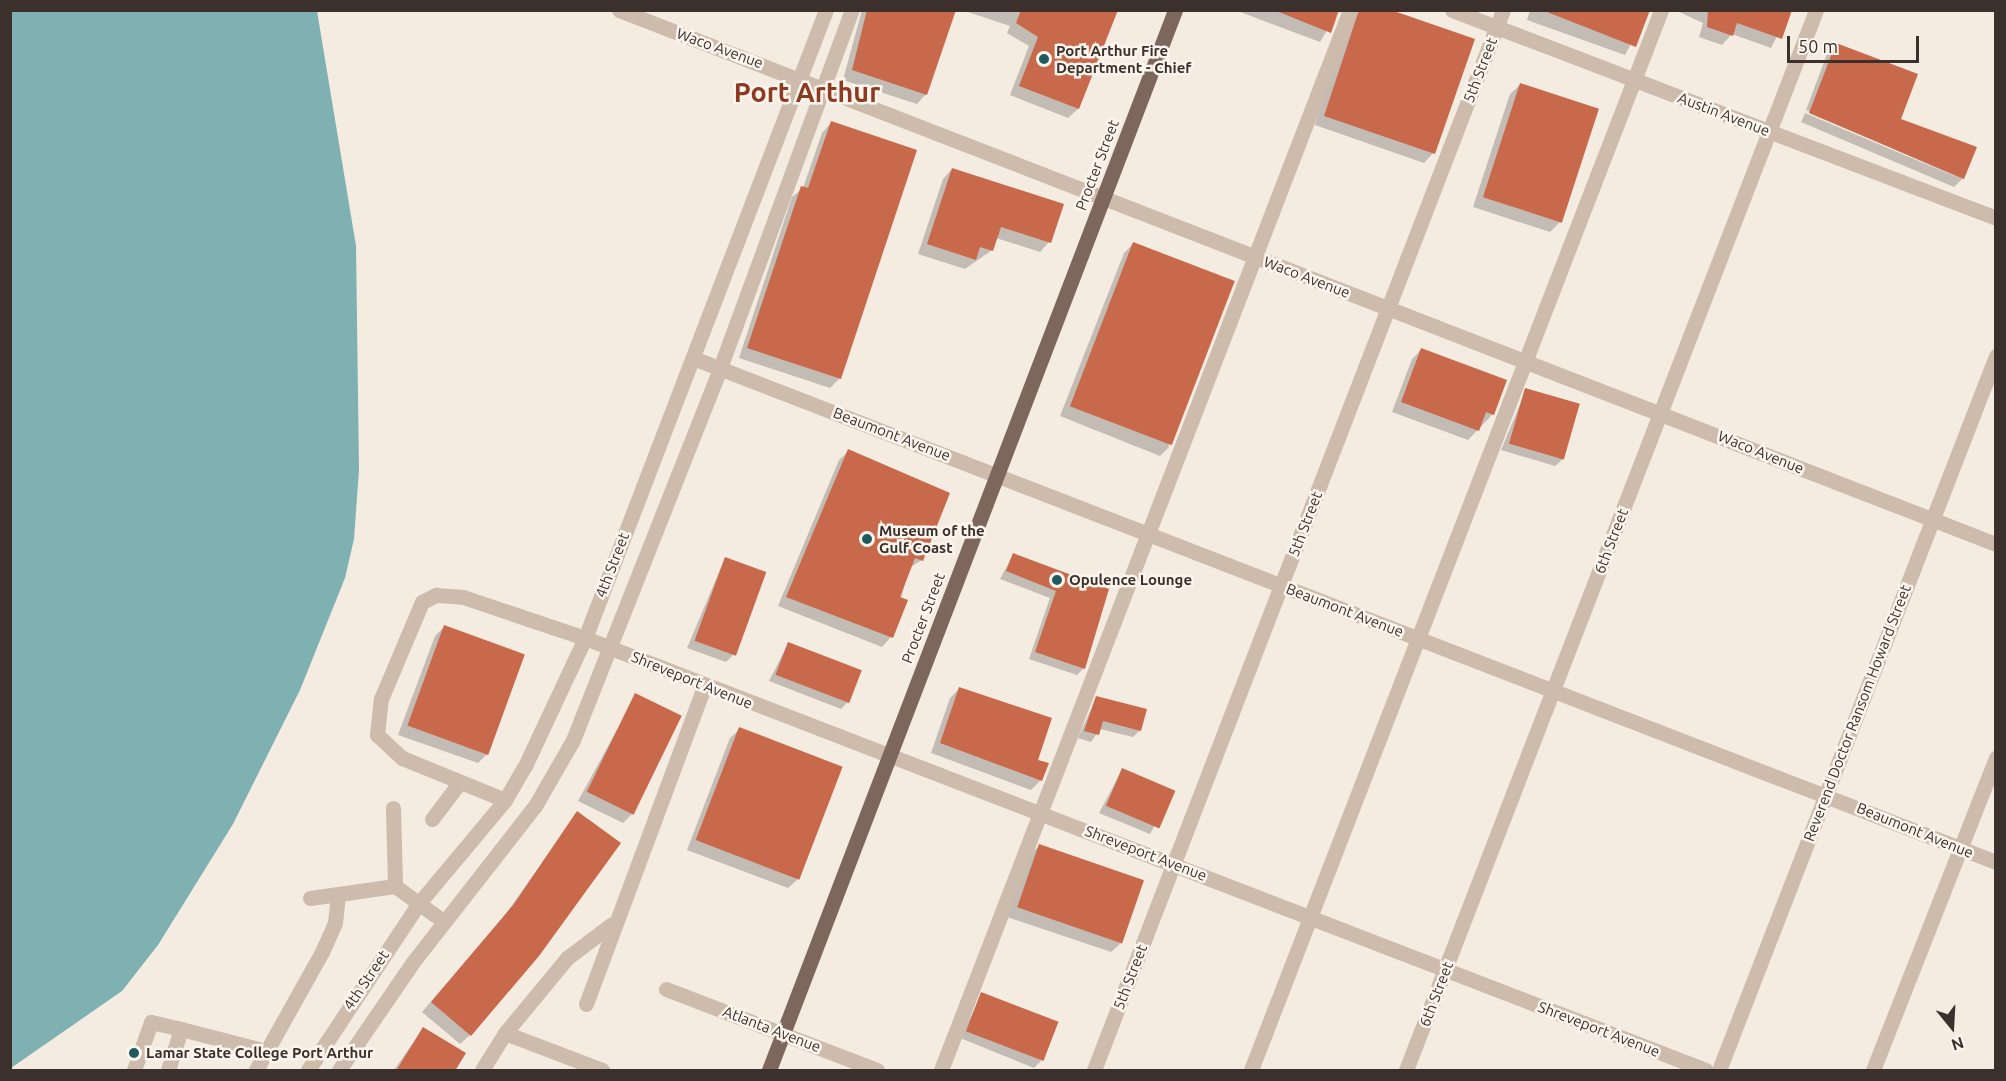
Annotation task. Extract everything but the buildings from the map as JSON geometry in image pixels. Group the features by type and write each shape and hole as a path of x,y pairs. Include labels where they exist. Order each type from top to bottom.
{"main road":[{"name":"Procter Street","path":"768,1071 1175,10"}],"street":[{"name":"Waco Avenue","path":"619,10 1105,196 1255,257 1995,544"},
{"name":"4th Street","path":"308,1071 419,903 505,800 585,638 826,10"},
{"name":"4th Street","path":"339,1071 443,921 535,806 573,740 720,368 852,10"},
{"path":"941,1071 1038,811 1350,10"},
{"name":"Austin Avenue","path":"1452,10 1995,218"},
{"name":"5th Street","path":"1094,1071 1503,10"},
{"path":"1251,1071 1661,10"},
{"name":"6th Street","path":"1406,1071 1816,10"},
{"name":"Reverend Doctor Ransom Howard Street","path":"1719,1071 1995,356"},
{"name":"Beaumont Avenue","path":"693,358 1826,794 1995,862"},
{"name":"Shreveport Avenue","path":"505,800 387,750 377,735 381,699 422,602 436,595 463,597 585,638 889,759 1038,811 1706,1071"},
{"path":"586,1004 612,924 704,686"},
{"path":"1873,1071 1995,757"},
{"path":"432,819 460,782"},
{"path":"393,808 395,886"},
{"path":"310,898 395,886 443,921"},
{"path":"256,1071 326,942 338,894"},
{"path":"482,1071 505,1033 567,958 612,924"},
{"name":"Atlanta Avenue","path":"666,989 878,1071"},
{"path":"134,1071 152,1022 266,1051"},
{"path":"168,1071 181,1029"},
{"path":"505,1033 594,1069"}],"water":[{"path":"11,10 317,11 356,246 359,470 354,539 345,578 300,690 233,824 158,945 122,991 11,1068"}],"place":[{"name":"Port Arthur Fire Department - Chief","path":"1044,59"},
{"name":"Museum of the Gulf Coast","path":"867,539"},
{"name":"Opulence Lounge","path":"1057,580"},
{"name":"Lamar State College Port Arthur","path":"134,1053"}],"district":[{"name":"Port Arthur","path":"807,93"}]}
